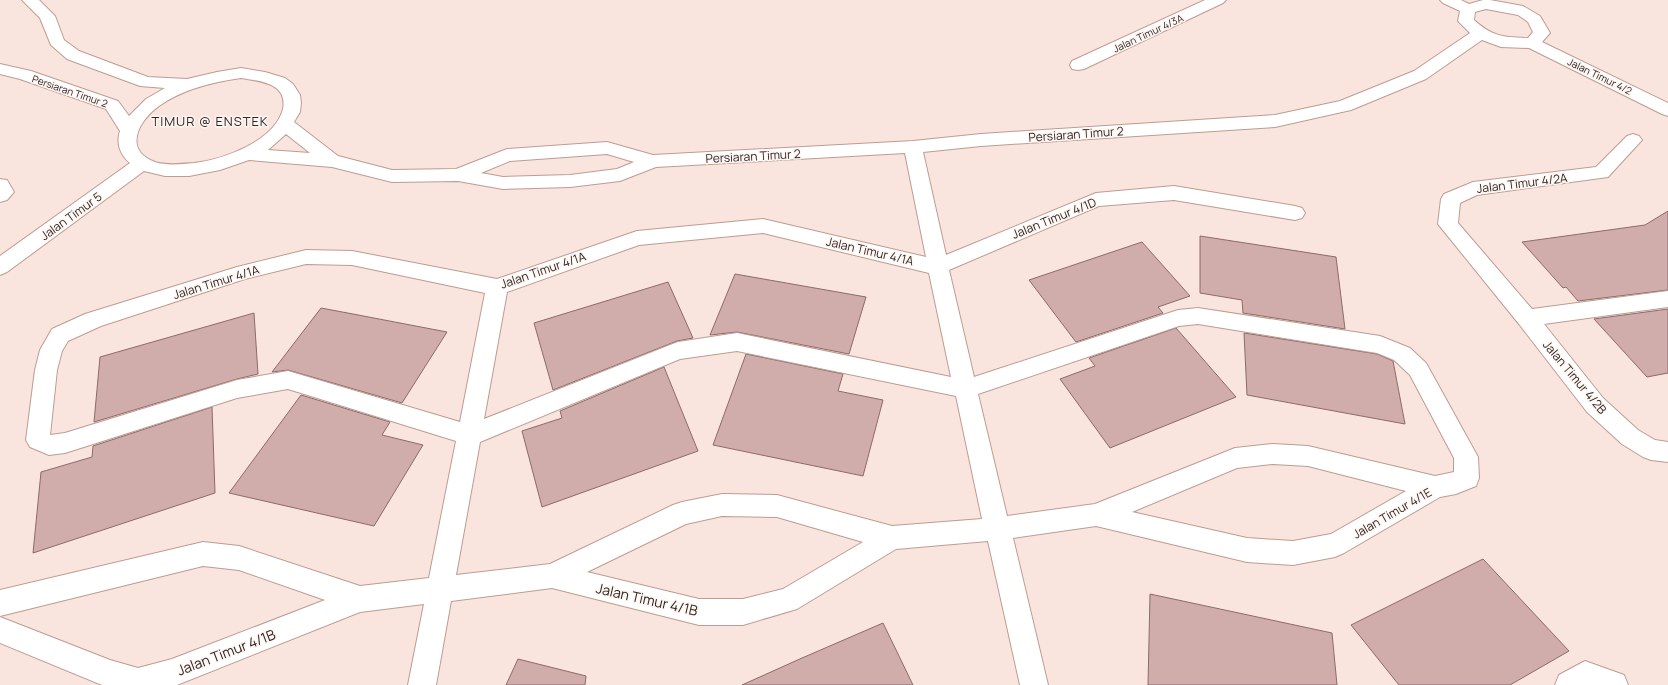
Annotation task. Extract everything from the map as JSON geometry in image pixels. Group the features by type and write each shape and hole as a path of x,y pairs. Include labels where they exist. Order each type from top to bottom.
{"street":[{"name":"Persiaran Timur 2","path":"30,0 47,16 57,42 73,55 146,82 188,84"},
{"name":"Jalan Timur 4/3A","path":"1078,65 1218,0"},
{"path":"1448,0 1468,9 1486,4 1512,8 1534,19 1542,33 1532,42 1501,42 1480,34 1466,21 1468,9"},
{"name":"Persiaran Timur 2","path":"458,175 507,155 607,148 653,161 913,147 982,140 1275,121 1345,106 1420,75 1480,34"},
{"name":"Jalan Timur 4/2","path":"1532,42 1668,110"},
{"name":"Persiaran Timur 2","path":"0,69 25,75 112,105 129,130 138,116 151,104 168,93 188,84 215,76 241,73 263,76 281,83 291,94 293,108 285,124 269,140 246,154 218,165 189,170 163,170 142,164"},
{"name":"Persiaran Timur 2","path":"285,124 332,161"},
{"path":"129,130 126,143 131,155 142,164"},
{"name":"Jalan Timur 4/2A","path":"1527,318 1448,224 1451,199 1473,189 1601,173 1633,140"},
{"path":"913,147 937,267 997,529 1035,685"},
{"name":"Persiaran Timur 2","path":"246,154 332,161 392,176 458,175 503,183 570,181 620,175 653,161"},
{"name":"Jalan Timur 5","path":"0,267 142,164"},
{"path":"0,185 4,192 0,195"},
{"name":"Jalan Timur 4/1D","path":"937,267 1096,200 1174,193 1295,213"},
{"name":"Jalan Timur 4/1A","path":"470,435 288,380 237,389 65,443 48,444 38,440 46,370 50,350 60,335 93,320 244,272 306,257 352,258 497,287 637,238 762,226 937,267"},
{"path":"422,685 497,287"},
{"path":"1527,318 1668,299"},
{"path":"470,435 678,351 737,342 966,389 1178,318 1198,316 1380,345 1402,354 1418,369 1466,457 1467,478 1456,483 1435,487"},
{"name":"Jalan Timur 4/2B","path":"1527,318 1595,405 1630,437 1651,450 1668,452"},
{"name":"Jalan Timur 4/1E","path":"997,529 1096,515 1235,458 1273,454 1308,456 1435,487"},
{"name":"Jalan Timur 4/1E","path":"1096,515 1247,550 1293,553 1335,545 1435,487"},
{"name":"Jalan Timur 4/1B","path":"0,630 110,674 138,682 172,673 360,600 552,576 682,513 722,504 776,506 892,538 997,529"},
{"name":"Jalan Timur 4/1B","path":"552,576 699,612 743,612 788,600 892,538"},
{"name":"Jalan Timur 4/1B","path":"0,603 202,554 239,558 360,600"},
{"path":"1570,685 1585,675 1614,685"}],"building":[{"path":"1668,211 1668,290 1578,301 1566,287 1563,288 1522,242 1645,225"},
{"path":"1200,236 1336,257 1345,329 1243,313 1242,300 1200,293"},
{"path":"1142,242 1190,296 1158,307 1163,313 1076,342 1029,280"},
{"path":"735,274 866,297 849,354 737,332 710,335"},
{"path":"668,282 693,338 677,341 553,390 534,323"},
{"path":"321,308 447,332 402,403 288,370 272,372"},
{"path":"1668,309 1668,373 1647,377 1594,319"},
{"path":"254,313 258,374 94,422 100,357"},
{"path":"1176,328 1236,397 1110,448 1060,379 1095,366 1089,358"},
{"path":"1244,333 1377,354 1393,361 1405,424 1247,395"},
{"path":"746,354 843,374 838,391 883,400 863,476 713,445"},
{"path":"664,367 698,451 542,507 522,431 562,418 560,411"},
{"path":"301,395 390,422 382,435 423,445 374,526 229,493"},
{"path":"212,407 215,493 33,553 41,472 92,457 93,446"},
{"path":"1483,559 1569,651 1510,685 1399,685 1351,625"},
{"path":"1150,594 1332,633 1337,685 1148,685"},
{"path":"883,623 913,685 742,685 802,658"},
{"path":"518,659 586,676 585,685 506,685"}],"district":[{"name":"TIMUR @ ENSTEK","path":"210,121"}]}
